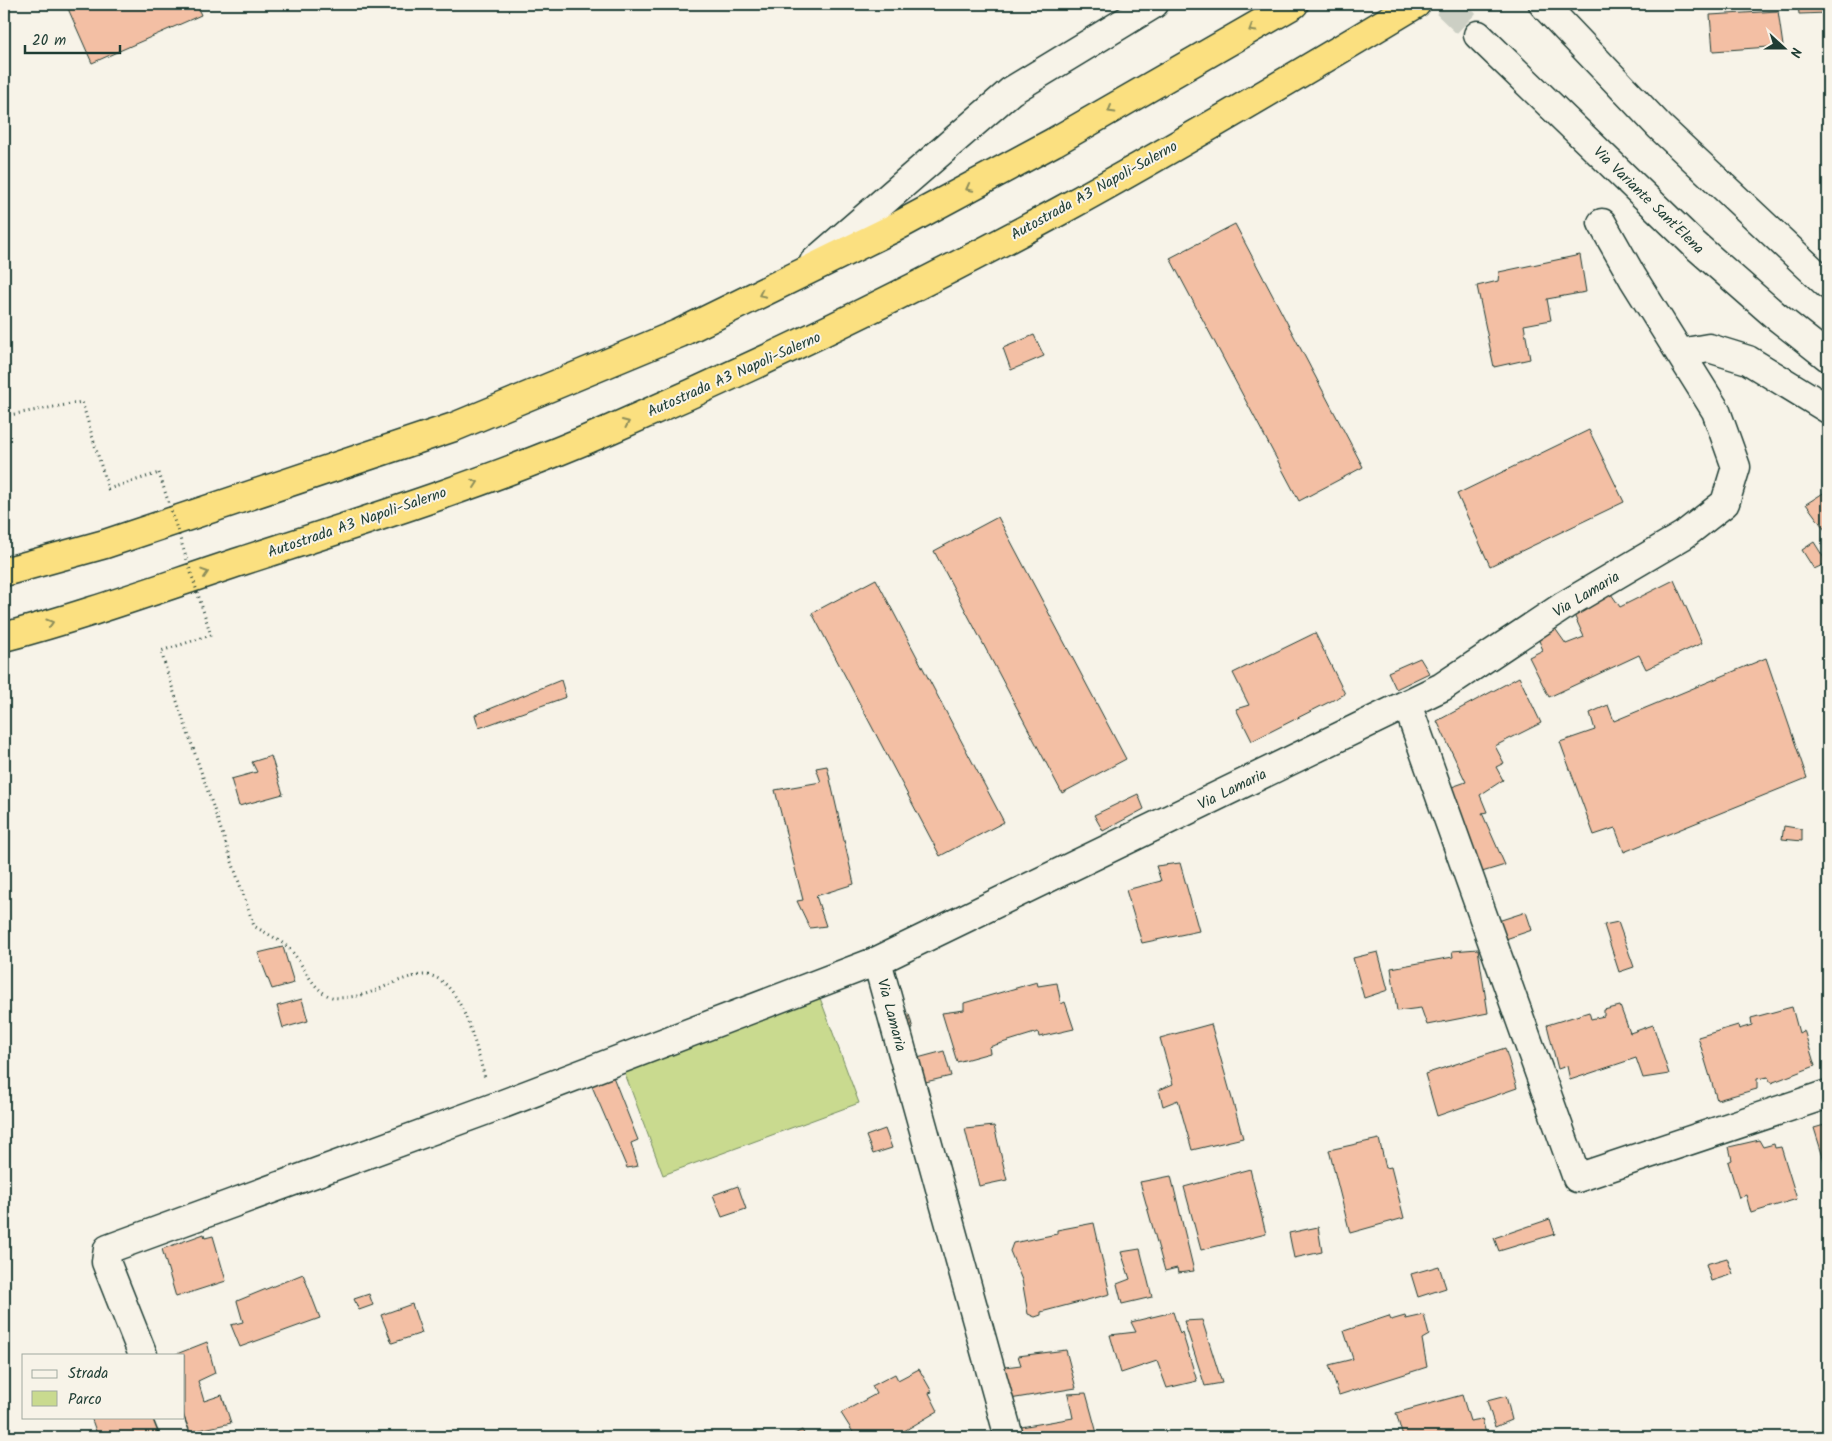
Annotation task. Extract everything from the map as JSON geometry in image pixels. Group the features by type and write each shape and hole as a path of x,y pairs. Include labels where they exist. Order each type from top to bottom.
{"highway":[{"path":"4,572 105,544 454,427 680,333 894,228 1054,142 1294,4"},
{"name":"Autostrada A3 Napoli-Salerno","path":"4,637 117,602 487,478 606,431 725,378 822,334 1059,211 1214,124 1416,4"}],"street":[{"path":"798,276 1011,91 1154,4"},
{"path":"1543,4 1660,127 1828,285"},
{"name":"Via Variante Sant'Elena","path":"1478,35 1695,245 1776,316 1828,357"},
{"name":"Via Lamaria","path":"1009,1437 877,961 1442,687 1565,605 1684,535 1725,503 1736,467 1716,412 1602,223"},
{"path":"1680,353 1709,348 1748,360 1828,409"},
{"path":"1407,704 1577,1178 1828,1094"},
{"path":"143,1354 106,1262 108,1248 495,1107 877,961"},
{"path":"168,1418 176,1437"}],"path":[{"path":"4,416 82,402 108,489 159,473 211,635 161,651 254,926 276,938 293,952 314,983 328,996 344,998 364,995 408,978 423,975 438,978 453,992 466,1018 495,1107"}],"green space":[{"path":"820,998 859,1103 663,1175 624,1071"}],"building":[{"path":"66,4 196,4 201,15 92,63"},
{"path":"1798,4 1828,4 1828,13 1799,14"},
{"path":"1778,11 1783,46 1713,51 1710,15"},
{"path":"1235,224 1363,467 1299,501 1170,258"},
{"path":"1580,255 1586,292 1547,299 1551,320 1524,325 1530,359 1494,367 1477,286 1498,281 1499,272"},
{"path":"1034,335 1044,356 1011,370 1003,348"},
{"path":"1589,430 1624,502 1490,566 1457,494"},
{"path":"1828,490 1828,534 1806,504"},
{"path":"998,517 1126,759 1062,793 934,551"},
{"path":"1814,542 1827,563 1814,569 1802,550"},
{"path":"876,579 1004,822 940,856 812,613"},
{"path":"1674,580 1702,643 1646,669 1639,655 1549,697 1529,657 1543,650 1537,636 1554,627 1566,644 1584,637 1571,608 1609,591 1620,607"},
{"path":"1315,633 1345,694 1252,741 1236,709 1249,705 1233,673"},
{"path":"1420,658 1429,673 1396,689 1388,672"},
{"path":"1766,658 1807,778 1624,852 1615,828 1594,835 1560,742 1595,730 1590,713 1608,705 1614,721"},
{"path":"1519,677 1541,723 1495,746 1504,763 1496,767 1503,780 1480,795 1487,812 1482,813 1505,865 1482,872 1463,819 1459,821 1446,789 1466,782 1437,721"},
{"path":"561,680 566,697 479,728 475,715"},
{"path":"271,756 283,794 239,806 231,779 257,772 252,762"},
{"path":"827,766 854,884 816,896 826,926 810,928 797,901 803,900 775,790 821,782 816,768"},
{"path":"1138,794 1144,809 1103,831 1094,815"},
{"path":"1784,826 1802,829 1802,841 1782,839"},
{"path":"1180,863 1199,931 1142,943 1126,890 1161,881 1156,866"},
{"path":"1526,912 1532,930 1497,942 1492,923"},
{"path":"1618,922 1634,967 1619,972 1604,925"},
{"path":"283,947 294,983 272,989 258,953"},
{"path":"1478,949 1488,1013 1427,1025 1421,1008 1397,1011 1391,968 1453,957 1452,951"},
{"path":"1378,952 1388,990 1364,998 1353,958"},
{"path":"1037,982 1038,986 1057,983 1061,1004 1065,1002 1074,1029 1039,1037 1038,1032 989,1047 990,1053 957,1062 942,1013 964,1010 964,1003"},
{"path":"302,999 308,1021 283,1028 277,1006"},
{"path":"1620,1006 1630,1033 1653,1025 1669,1074 1643,1078 1636,1058 1570,1080 1567,1066 1558,1069 1547,1025 1589,1012 1591,1019 1604,1016 1604,1010"},
{"path":"1792,1007 1799,1033 1804,1030 1815,1066 1771,1083 1768,1077 1757,1079 1757,1089 1717,1100 1698,1037 1738,1025 1739,1029 1752,1025 1751,1018"},
{"path":"909,1014 913,1029 902,1033 897,1017"},
{"path":"1211,1024 1243,1138 1192,1150 1178,1100 1163,1106 1159,1090 1173,1084 1160,1038"},
{"path":"1505,1048 1517,1088 1437,1116 1425,1074"},
{"path":"944,1051 951,1076 917,1084 910,1060"},
{"path":"610,1069 638,1140 631,1143 638,1166 627,1168 588,1077"},
{"path":"1828,1124 1828,1173 1814,1128"},
{"path":"994,1126 1007,1180 979,1186 965,1129"},
{"path":"885,1129 892,1148 873,1154 866,1136"},
{"path":"1379,1139 1386,1168 1391,1167 1404,1218 1350,1233 1329,1150"},
{"path":"1759,1140 1763,1147 1774,1144 1775,1148 1781,1147 1797,1199 1751,1213 1746,1195 1739,1198 1728,1162 1732,1160 1729,1147"},
{"path":"1250,1169 1266,1234 1201,1250 1184,1187"},
{"path":"1171,1176 1194,1271 1178,1273 1177,1268 1165,1271 1140,1182"},
{"path":"738,1186 746,1209 722,1217 713,1195"},
{"path":"1550,1219 1555,1234 1499,1251 1494,1238"},
{"path":"1094,1223 1110,1294 1041,1312 1041,1315 1035,1317 1028,1314 1022,1280 1010,1251 1013,1243 1057,1234 1057,1230"},
{"path":"1318,1227 1322,1252 1294,1258 1289,1233"},
{"path":"204,1234 205,1238 213,1236 226,1281 176,1297 162,1249"},
{"path":"1140,1249 1152,1297 1122,1304 1117,1284 1130,1279 1121,1252"},
{"path":"1727,1258 1733,1274 1711,1281 1706,1264"},
{"path":"1439,1266 1446,1288 1418,1297 1411,1274"},
{"path":"303,1274 320,1318 240,1347 231,1325 243,1322 237,1301"},
{"path":"369,1294 373,1305 359,1310 354,1299"},
{"path":"412,1304 422,1333 392,1343 381,1315"},
{"path":"1173,1312 1180,1334 1182,1332 1197,1381 1167,1388 1157,1361 1121,1373 1110,1335 1136,1332 1131,1322"},
{"path":"1424,1315 1429,1335 1422,1339 1427,1367 1339,1395 1329,1365 1353,1359 1344,1331 1389,1316 1391,1320 1405,1316 1406,1319"},
{"path":"1202,1320 1222,1383 1205,1386 1184,1321"},
{"path":"207,1342 215,1373 198,1381 204,1401 222,1395 231,1423 186,1433 180,1418 185,1418 185,1354 177,1354"},
{"path":"1066,1350 1076,1388 1010,1399 1005,1367 1021,1365 1018,1356"},
{"path":"919,1369 932,1392 929,1393 938,1411 894,1437 856,1437 841,1413 876,1394 872,1386 895,1374 898,1380"},
{"path":"1086,1393 1098,1437 1024,1437 1021,1427 1073,1418 1068,1394"},
{"path":"1462,1395 1470,1421 1482,1419 1487,1437 1403,1437 1396,1413"},
{"path":"1506,1396 1512,1420 1495,1427 1487,1401"},
{"path":"91,1418 163,1418 169,1432 157,1437 98,1437"},
{"path":"802,1430 806,1437 789,1437"}],"tunnel":[{"path":"1446,4 1478,35"}]}
